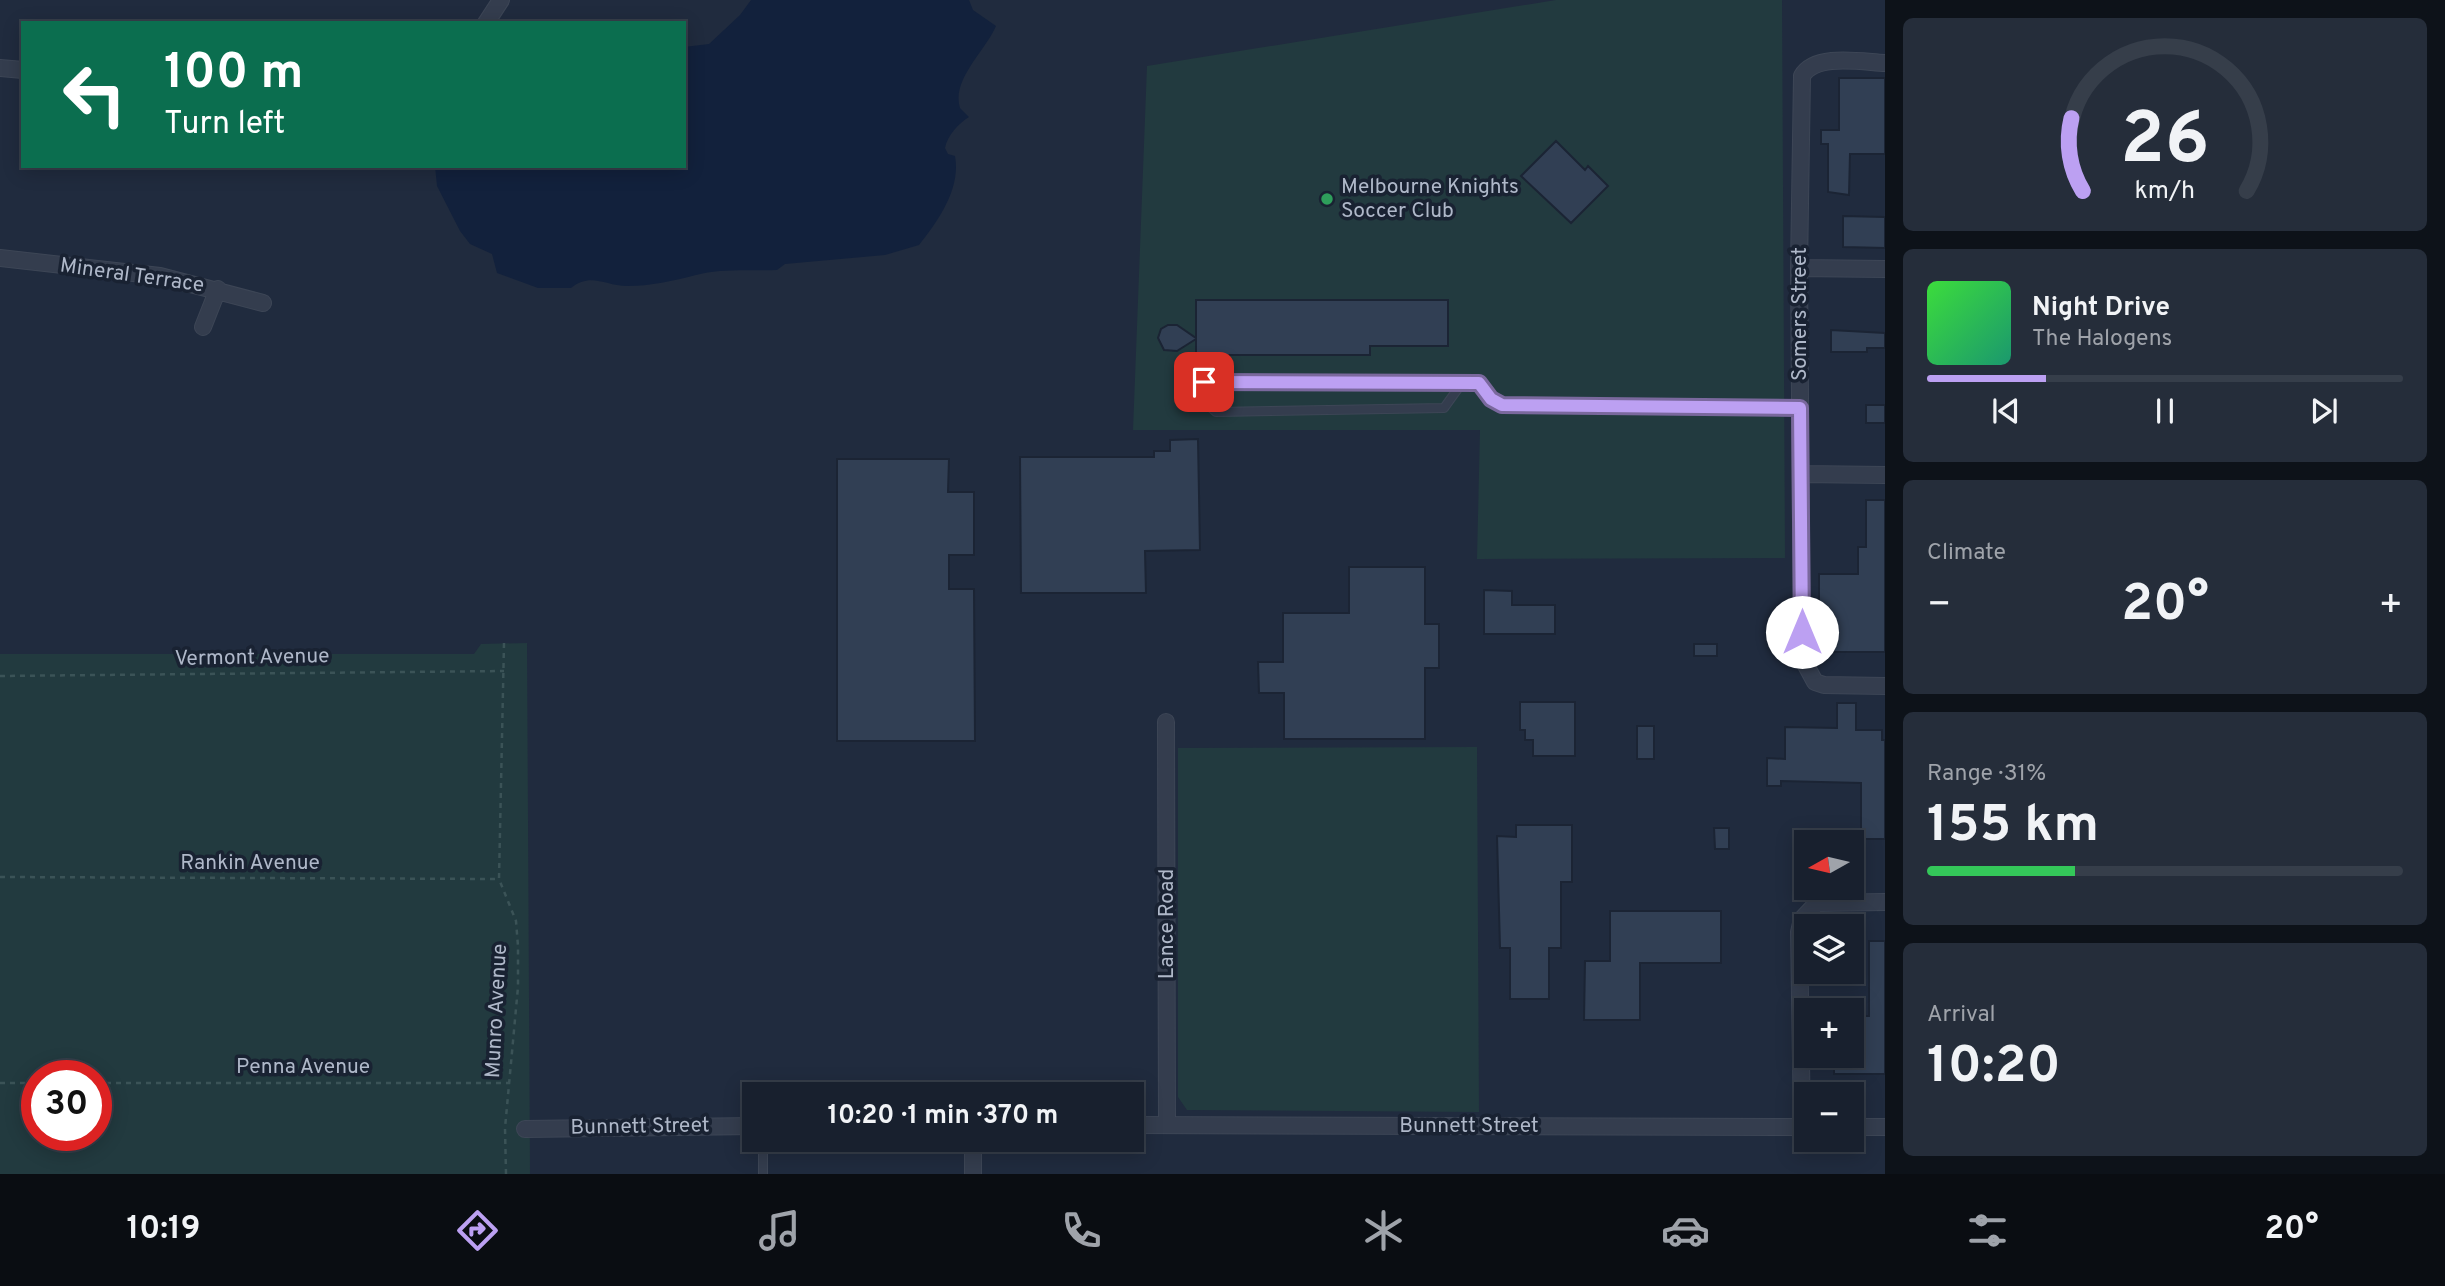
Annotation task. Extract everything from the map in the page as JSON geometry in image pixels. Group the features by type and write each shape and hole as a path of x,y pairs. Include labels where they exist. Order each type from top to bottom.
{"street":[{"path":"487,21 500,0"},
{"name":"Somers Street","path":"1885,62 1825,62 1805,70 1800,85 1802,658 1815,682 1837,686 1885,686"},
{"path":"0,68 21,70"},
{"name":"Mineral Terrace","path":"0,258 160,276 218,289 263,303"},
{"path":"1800,268 1885,269"},
{"path":"203,327 218,289"},
{"path":"1801,474 1885,475"},
{"name":"Lance Road","path":"1166,722 1167,1125"},
{"path":"1803,1082 1799,932 1802,919 1817,903 1885,902"},
{"name":"Bunnett Street","path":"1144,1125 1794,1127"},
{"name":"Bunnett Street","path":"525,1129 742,1126"},
{"path":"1864,1127 1885,1127"},
{"path":"972,1152 973,1174"}],"lane":[{"path":"1462,383 1444,408 1216,412 1205,403 1201,389 1204,382 1479,383 1491,399 1502,405 1800,408"},
{"path":"764,1152 764,1174"}],"path":[{"name":"Munro Avenue","path":"504,643 499,880 516,921 518,946 505,1128 506,1174"},
{"name":"Vermont Avenue","path":"0,676 504,671"},
{"name":"Rankin Avenue","path":"0,877 499,880"},
{"path":"0,1083 21,1083"},
{"name":"Penna Avenue","path":"112,1083 510,1083"}],"green space":[{"path":"1556,0 1782,0 1785,558 1477,559 1480,430 1133,430 1147,66"},
{"path":"527,643 530,1174 0,1174 0,654 474,654 481,644"},
{"path":"1477,747 1479,1112 1187,1110 1178,1097 1178,748"}],"water":[{"path":"751,0 969,0 973,10 996,26 960,87 960,108 969,117 954,130 945,148 948,154 955,156 952,192 941,214 919,245 885,255 785,264 777,270 715,271 636,286 592,280 578,283 571,288 538,288 497,273 492,254 470,244 460,231 437,186 435,168 686,168 686,47 709,44 740,15"}],"building":[{"path":"1839,78 1885,78 1885,154 1850,154 1849,195 1828,192 1828,144 1821,144 1821,130 1839,130"},
{"path":"1556,141 1585,170 1588,166 1608,186 1571,223 1521,176"},
{"path":"1843,216 1885,217 1885,248 1843,247"},
{"path":"1196,300 1448,300 1448,346 1370,346 1370,355 1196,355 1196,339 1177,351 1164,350 1158,338 1161,329 1168,325 1177,325 1196,338"},
{"path":"1831,330 1885,333 1885,348 1867,348 1867,352 1831,352"},
{"path":"1866,405 1885,405 1885,423 1866,423"},
{"path":"1198,439 1200,550 1145,551 1146,593 1021,593 1020,457 1154,457 1154,451 1170,451 1170,440"},
{"path":"837,459 949,459 948,492 974,492 974,555 949,555 949,589 974,589 975,741 837,741"},
{"path":"1866,500 1885,500 1885,652 1819,652 1819,574 1858,574 1858,547 1866,547"},
{"path":"1349,567 1425,567 1425,624 1439,624 1439,668 1425,668 1425,739 1284,739 1284,693 1259,693 1258,662 1283,662 1283,613 1349,613"},
{"path":"1484,590 1512,591 1512,605 1555,605 1555,634 1484,634"},
{"path":"1694,644 1717,644 1717,656 1694,656"},
{"path":"1520,702 1575,702 1575,756 1533,756 1533,740 1525,740 1525,730 1520,730"},
{"path":"1837,703 1856,703 1856,730 1882,730 1882,740 1885,740 1885,839 1864,839 1864,830 1861,830 1861,783 1781,781 1781,786 1767,786 1767,758 1785,759 1785,727 1837,728"},
{"path":"1637,726 1654,726 1654,759 1637,759"},
{"path":"1516,825 1572,825 1572,882 1561,882 1561,948 1549,948 1549,999 1510,999 1510,948 1500,948 1497,836 1516,837"},
{"path":"1714,828 1729,828 1729,849 1715,849"},
{"path":"1610,911 1721,911 1721,963 1640,963 1640,1020 1584,1020 1585,961 1610,961"},
{"path":"1869,941 1885,941 1885,1074 1834,1074 1834,1068 1864,1068 1864,1016 1869,1016"}],"place":[{"name":"Melbourne Knights Soccer Club","path":"1327,199"}],"route":[{"path":"1204,382 1479,383 1491,399 1502,405 1800,408 1802,632"}]}
